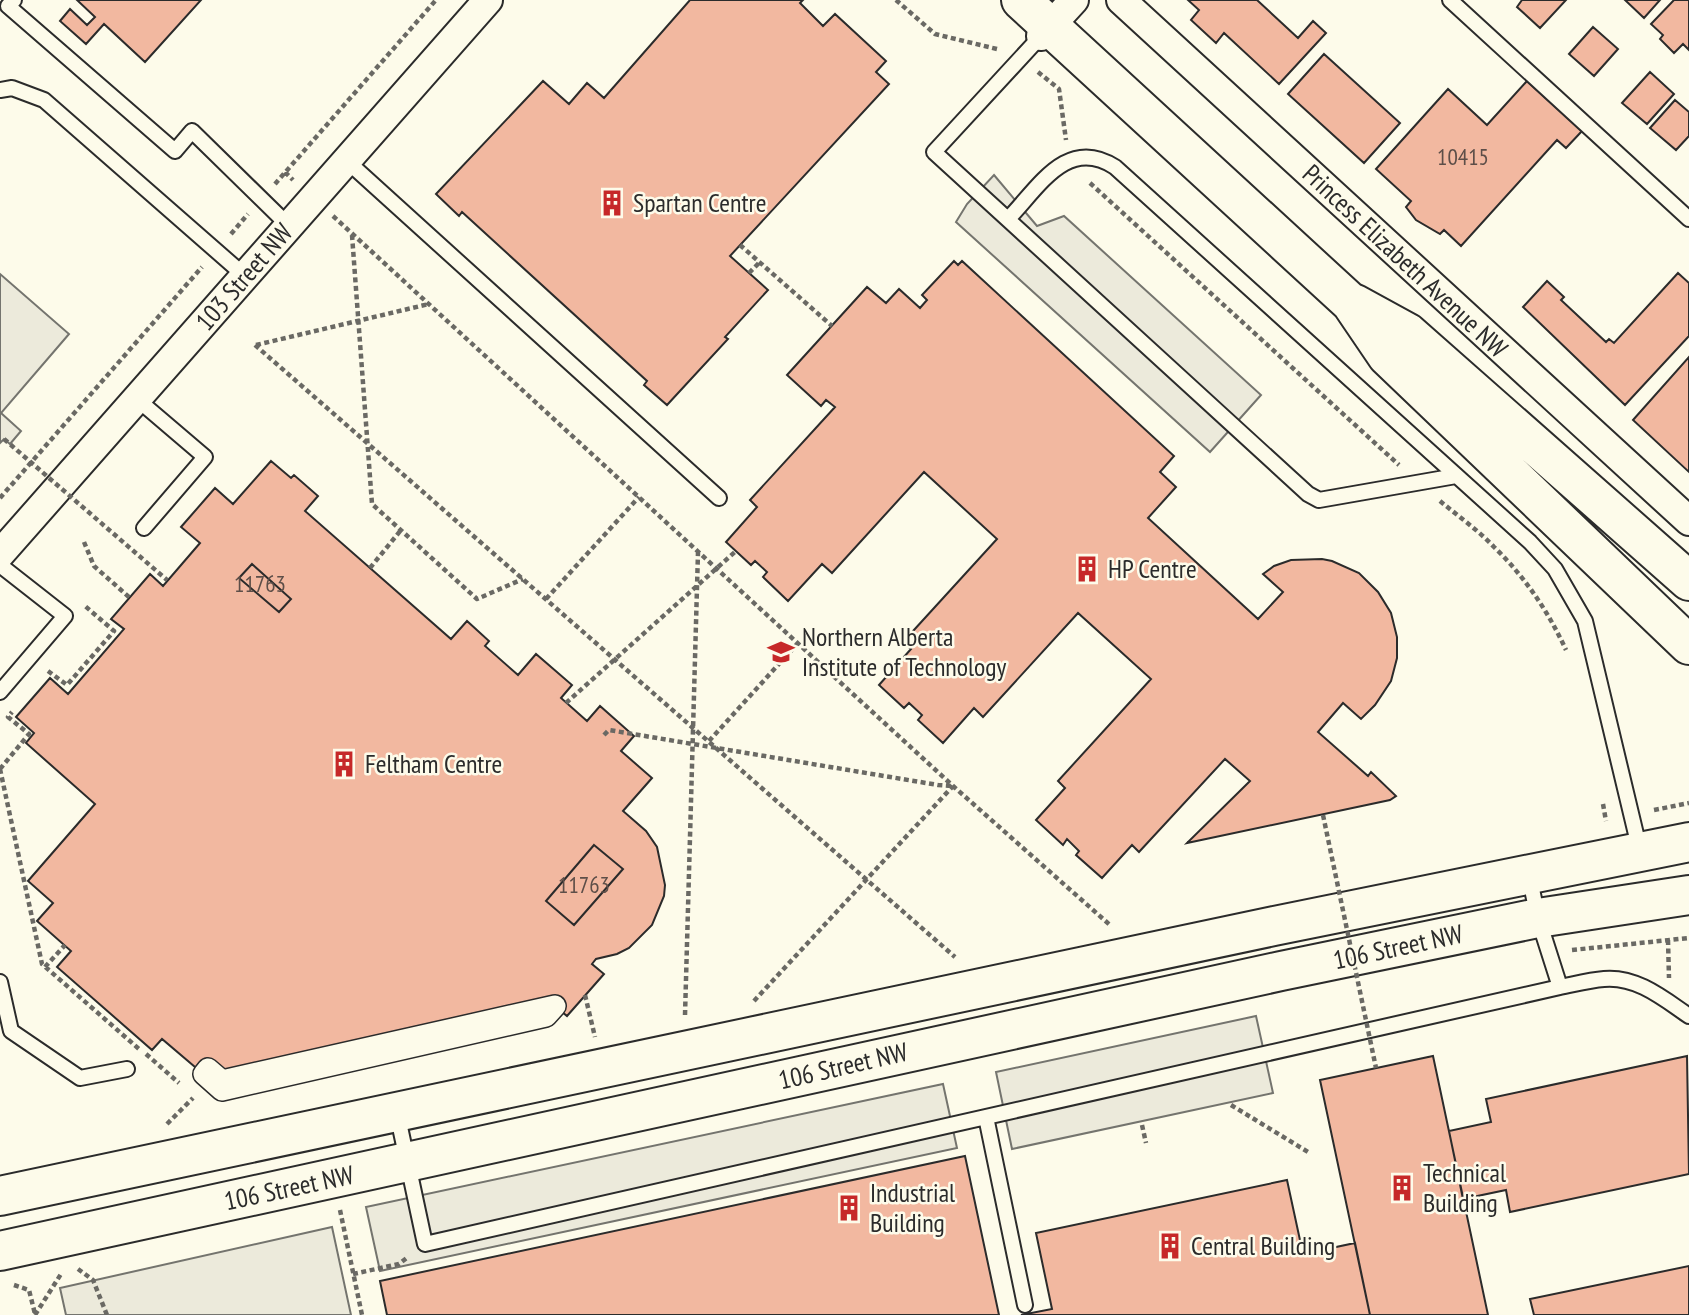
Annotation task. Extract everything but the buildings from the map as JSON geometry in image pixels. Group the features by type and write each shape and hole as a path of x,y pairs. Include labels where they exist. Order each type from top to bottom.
{"main road":[{"name":"Princess Elizabeth Avenue NW","path":"1021,0 1055,21 1351,303 1387,356 1689,645"},
{"name":"Princess Elizabeth Avenue NW","path":"1351,303 1408,333 1689,581"},
{"name":"106 Street NW","path":"0,1196 1528,873 1689,842"},
{"name":"106 Street NW","path":"5,1268 407,1163 971,1037 1538,918 1689,895"}],"street":[{"name":"103 Street NW","path":"0,554 488,0"},
{"name":"Princess Elizabeth Avenue NW","path":"1121,0 1689,521"},
{"path":"555,1006 546,1016 222,1090 204,1074 208,1069 222,1081 555,1006"}],"lane":[{"path":"14,0 8,6 175,151 192,131 289,226"},
{"path":"1450,0 1689,219"},
{"path":"1055,21 934,152 1308,494 1319,500 1457,476"},
{"path":"0,90 12,88 44,100 245,276"},
{"path":"1009,219 1057,167 1071,158 1103,159 1530,542 1555,569 1585,621 1640,851"},
{"path":"347,161 719,498"},
{"path":"137,399 205,457 144,528"},
{"path":"0,565 65,616 0,692"},
{"path":"1528,873 1538,918 1560,987"},
{"path":"396,1111 425,1244 1560,987 1605,979 1623,979 1642,986 1689,1016"},
{"path":"0,982 11,1031 80,1078 127,1069"},
{"path":"986,1117 1025,1306"}],"path":[{"path":"896,0 935,34 1021,58 1059,89 1065,138 1071,158"},
{"path":"285,172 953,786 1111,926"},
{"path":"352,233 372,504 477,598 523,579"},
{"path":"740,245 832,326"},
{"path":"749,273 760,262"},
{"path":"429,304 255,345 958,960"},
{"path":"4,439 167,580"},
{"path":"546,599 639,496"},
{"path":"370,568 401,530"},
{"path":"84,542 94,566 130,598"},
{"path":"685,1016 691,725 698,550"},
{"path":"566,703 736,551"},
{"path":"40,679 49,670 67,685 114,631 84,604"},
{"path":"709,740 799,643"},
{"path":"21,712 16,708 8,717 29,734 0,769 42,964 202,1102"},
{"path":"604,735 609,730 953,786"},
{"path":"752,1002 953,786"},
{"path":"1322,814 1376,1068"},
{"path":"1668,940 1670,1003"},
{"path":"45,967 65,945"},
{"path":"585,995 595,1035"},
{"path":"131,1041 135,1036"},
{"path":"164,1127 195,1096"},
{"path":"1231,1105 1308,1152"},
{"path":"1142,1125 1146,1143"},
{"path":"338,1202 362,1315"},
{"path":"353,1274 399,1264 425,1244"},
{"path":"5,1268 29,1290 35,1315"},
{"path":"76,1268 93,1280 107,1315"},
{"path":"35,1315 62,1272"}],"shaded area":[{"path":"994,175 1037,226 1064,216 1261,395 1210,452 956,222 967,204"},
{"path":"0,274 69,334 1,413 21,431 10,444 4,439 0,443"},
{"path":"1256,1016 1273,1093 1012,1149 996,1072"},
{"path":"943,1084 957,1148 380,1271 366,1207"},
{"path":"332,1227 351,1315 66,1315 60,1288"}],"place":[{"name":"Spartan Centre","path":"612,203"},
{"name":"HP Centre","path":"1087,569"},
{"name":"Northern Alberta Institute of Technology","path":"781,652"},
{"name":"Feltham Centre","path":"344,764"},
{"name":"Technical Building","path":"1402,1188"},
{"name":"Industrial Building","path":"849,1208"},
{"name":"Central Building","path":"1170,1246"}]}
